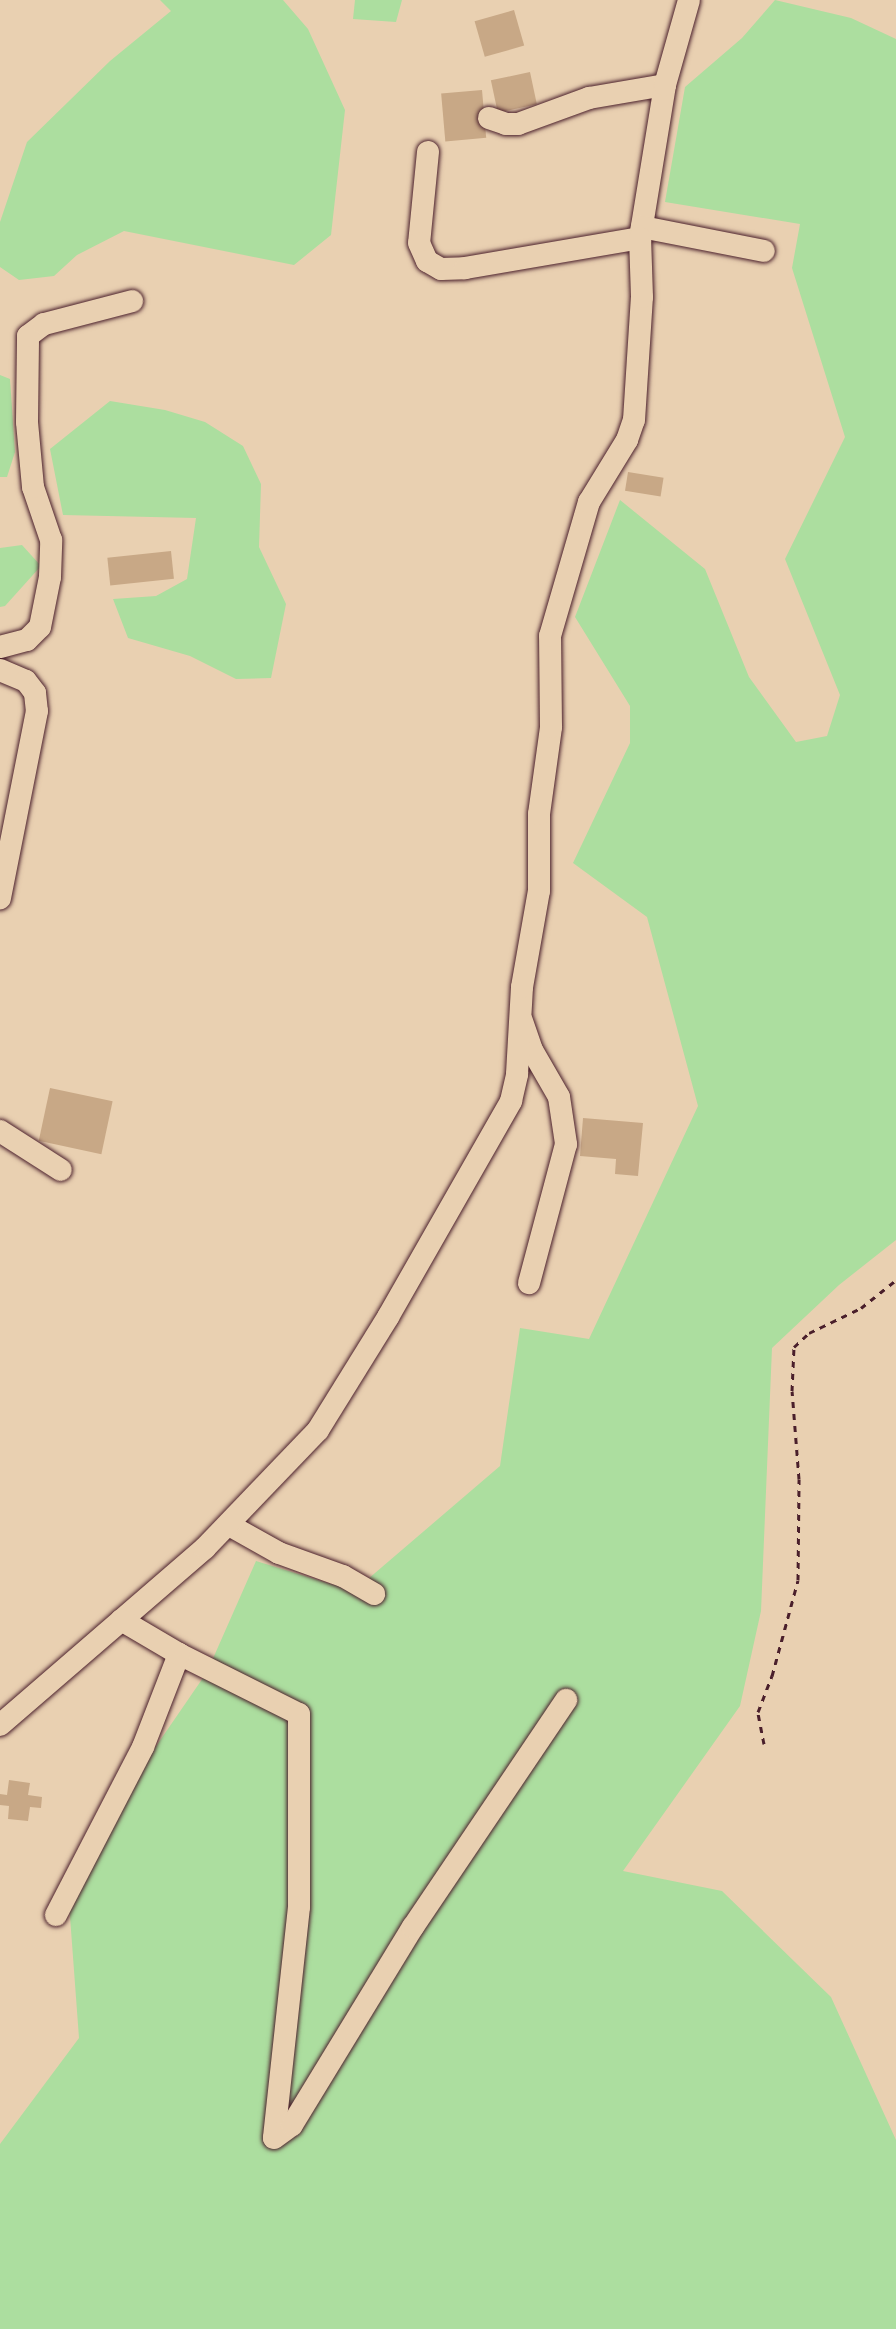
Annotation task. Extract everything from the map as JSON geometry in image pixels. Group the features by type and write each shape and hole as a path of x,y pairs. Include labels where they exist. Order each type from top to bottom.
{"street":[{"path":"0,1725 229,1525 318,1430 338,1402 476,1167 511,1101 517,1074 519,1013 539,891 539,814 551,727 550,636 589,502 627,440 634,420 642,297 641,233 665,85 689,0"},
{"path":"489,118 506,124 518,124 589,98 665,85"},
{"path":"428,152 419,243 427,261 441,269 465,268 641,233 764,251"},
{"path":"0,647 27,640 40,627 50,577 51,540 32,474 27,422 28,336 44,324 132,301"},
{"path":"0,670 26,681 35,693 37,711 0,898"},
{"path":"519,1013 532,1050 559,1097 566,1144 529,1283"},
{"path":"0,1131 61,1170"},
{"path":"229,1525 279,1553 343,1576 374,1594"},
{"path":"121,1620 179,1654 299,1714 299,1907 274,2138 292,2125 413,1927 566,1700"},
{"path":"56,1915 143,1747 179,1654"}],"path":[{"path":"764,1744 758,1712 772,1676 798,1580 799,1479 792,1391 794,1347 809,1333 861,1308 896,1280"}],"green space":[{"path":"160,0 283,0 308,29 345,110 331,235 294,265 124,231 77,255 54,276 19,280 0,267 0,222 27,142 110,61 171,11"},
{"path":"355,0 402,0 396,22 353,19"},
{"path":"775,0 851,18 896,39 896,1240 839,1285 772,1348 761,1611 740,1706 623,1871 722,1891 831,1997 896,2140 896,2329 0,2329 0,2144 79,2038 67,1876 207,1672 256,1561 354,1591 500,1466 520,1328 589,1339 698,1106 647,917 573,863 630,743 630,706 575,617 620,500 705,569 749,677 796,742 827,736 840,695 785,559 845,437 792,268 800,224 665,202 685,87 742,38"},
{"path":"0,375 10,379 15,452 7,477 0,477"},
{"path":"110,401 165,410 205,422 243,446 261,484 259,547 286,604 271,678 236,679 190,656 128,638 113,599 156,596 187,579 196,518 63,515 50,449"},
{"path":"22,545 41,566 5,606 0,607 0,548"}],"building":[{"path":"514,10 524,46 485,57 475,21"},
{"path":"530,72 537,104 498,113 491,80"},
{"path":"482,90 486,138 445,141 441,94"},
{"path":"628,472 664,478 661,496 625,491"},
{"path":"171,551 174,579 110,586 107,558"},
{"path":"50,1088 113,1101 101,1154 39,1141"},
{"path":"583,1118 643,1123 638,1176 615,1174 616,1159 580,1156"},
{"path":"9,1780 30,1783 28,1795 42,1797 41,1808 30,1807 28,1821 8,1819 9,1806 0,1805 0,1794 7,1795"}]}
